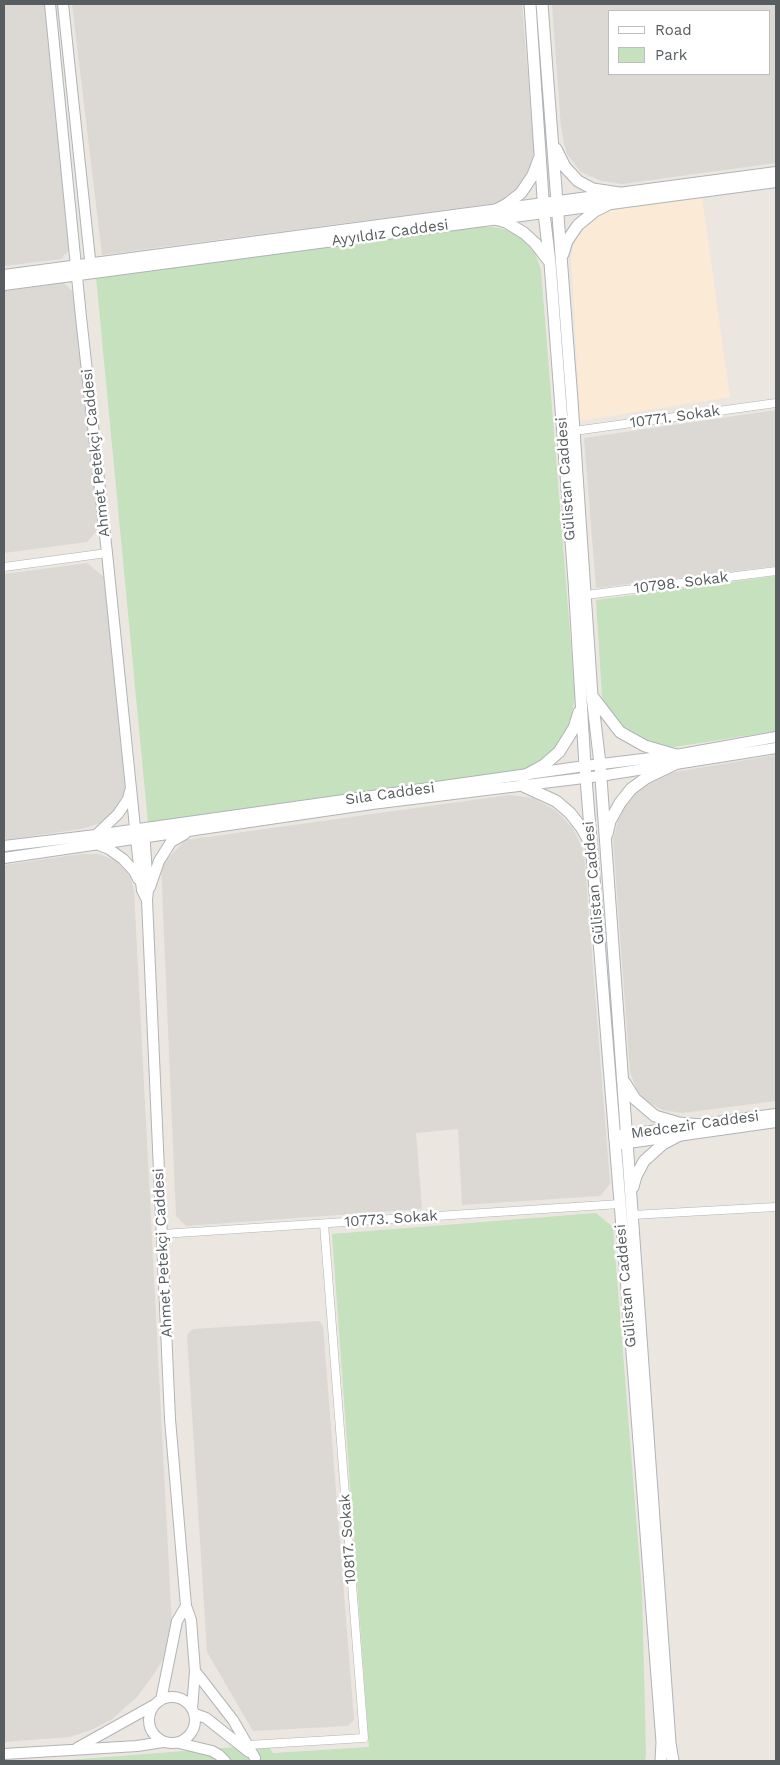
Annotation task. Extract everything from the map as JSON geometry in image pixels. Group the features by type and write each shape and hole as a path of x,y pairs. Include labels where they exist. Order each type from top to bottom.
{"main road":[{"name":"Gülistan Caddesi","path":"530,4 541,153 543,208 555,263 574,431 586,595 587,698 585,771 615,1140 625,1201 662,1748 661,1761"},
{"name":"Gülistan Caddesi","path":"542,4 557,207 555,263 587,698 600,770 627,1139 625,1201 632,1216 670,1743 673,1761"},
{"path":"552,139 565,167 578,180 593,189 619,193"},
{"path":"541,153 527,185 514,199 495,214 524,233 555,263 578,225 595,210 607,205"},
{"path":"591,844 570,813 556,801 524,780 544,765 566,744 587,698 620,732 636,743 676,759"},
{"path":"605,843 610,821 631,788 676,759"},
{"path":"623,1079 635,1099 655,1116 679,1123 701,1124"},
{"path":"625,1201 644,1161 663,1144 678,1136"}],"street":[{"name":"Ahmet Petekçi Caddesi","path":"50,4 131,788 140,834 146,894 170,1419 186,1606 191,1620 195,1671 194,1711"},
{"path":"63,4 91,268"},
{"name":"Ayyıldız Caddesi","path":"557,207 619,193 776,172"},
{"name":"Ayyıldız Caddesi","path":"4,285 77,270 495,214 543,208 607,205 776,182"},
{"name":"Ayyıldız Caddesi","path":"4,275 77,270"},
{"name":"10771. Sokak","path":"574,431 776,403"},
{"path":"4,567 108,554"},
{"name":"10798. Sokak","path":"586,595 776,571"},
{"path":"676,759 776,737"},
{"path":"676,759 776,748"},
{"name":"Sıla Caddesi","path":"140,834 190,831 524,780 676,759"},
{"name":"Sıla Caddesi","path":"4,858 97,840 524,780"},
{"path":"131,788 128,799 97,840 129,864 146,894"},
{"path":"146,894 159,861 172,842 190,831"},
{"name":"Sıla Caddesi","path":"4,846 97,840"},
{"name":"Medcezir Caddesi","path":"627,1139 701,1124 776,1114"},
{"name":"Medcezir Caddesi","path":"615,1140 678,1136 776,1122"},
{"name":"10773. Sokak","path":"162,1234 324,1224 625,1201"},
{"path":"632,1216 776,1207"},
{"name":"10817. Sokak","path":"248,1744 364,1738 324,1224"},
{"path":"164,1742 155,1736 149,1722 151,1712 159,1702 177,1621 186,1606"},
{"path":"195,1671 224,1707 257,1759"},
{"path":"74,1749 171,1697 181,1699 257,1759"},
{"path":"179,1743 188,1738 194,1729 194,1711"},
{"path":"4,1754 137,1746 164,1742 179,1743 212,1751 225,1761"}],"shaded area":[{"path":"4,4 45,4 71,248 61,259 4,266"},
{"path":"72,4 522,4 534,149 531,169 520,186 504,200 490,204 102,255"},
{"path":"552,4 776,4 776,163 622,184 601,181 581,172 567,154 561,127"},
{"path":"702,197 730,397 580,421 571,257 577,237 590,221 610,210"},
{"path":"64,283 75,294 99,528 87,542 4,553 4,291"},
{"path":"776,410 776,566 596,588 584,438"},
{"path":"87,563 104,577 125,786 123,795 114,811 101,823 81,829 4,840 4,574"},
{"path":"776,755 776,1101 682,1113 663,1110 642,1097 636,1088 630,1072 613,839 618,821 626,804 639,789 669,773"},
{"path":"509,795 533,798 555,810 573,828 584,852 610,1184 600,1196 462,1205 458,1129 416,1133 422,1209 186,1226 176,1216 161,865 186,840"},
{"path":"81,854 99,854 114,860 126,870 134,890 172,1627 163,1659 154,1674 137,1697 111,1720 91,1730 69,1737 4,1742 4,865"},
{"path":"319,1321 323,1326 354,1720 348,1726 253,1731 207,1652 187,1335 193,1329"}],"green space":[{"path":"473,227 493,227 513,233 522,239 535,253 541,270 575,696 570,725 555,749 541,761 514,772 148,823 96,277"},
{"path":"776,576 776,731 668,748 655,745 622,728 604,703 602,696 596,600"},
{"path":"596,1213 613,1227 642,1592 645,1761 55,1761 263,1745 269,1747 273,1753 369,1747 332,1234"}]}
